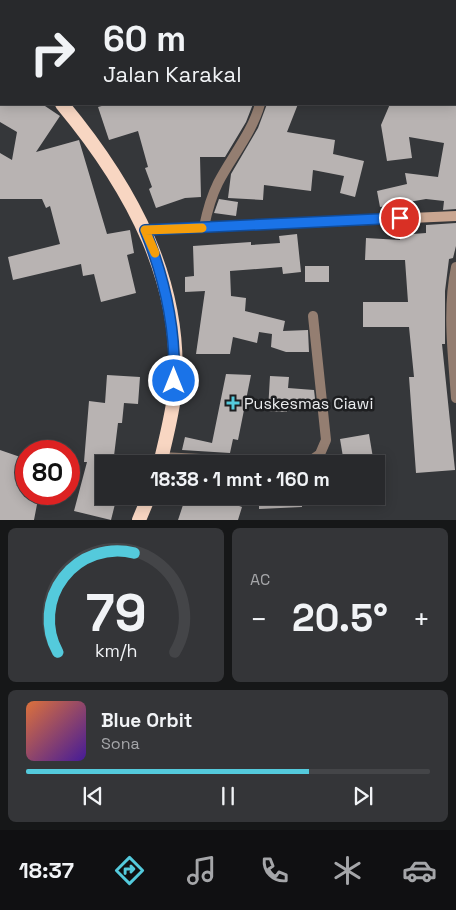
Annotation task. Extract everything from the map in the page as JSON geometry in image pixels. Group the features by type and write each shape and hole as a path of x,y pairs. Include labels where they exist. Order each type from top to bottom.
{"highway":[{"path":"63,105 92,140 114,173 145,230 164,282 174,338 174,396 161,455"},
{"path":"139,520 145,505"}],"main road":[{"path":"145,230 456,216"}],"street":[{"path":"204,228 210,202 218,184 256,120 260,105"},
{"path":"456,267 451,305 456,398"},
{"path":"313,316 326,440 318,455"}],"building":[{"path":"0,105 44,105 60,116 36,152 79,140 107,234 130,230 134,253 127,255 136,293 101,302 94,274 83,276 81,264 13,280 8,257 60,244 50,206 46,208 42,199 0,199 0,153 12,160 17,132 0,122"},
{"path":"105,105 253,105 246,122 225,157 200,157 201,197 185,198 156,208 149,189 152,187 145,168 148,167 138,131 109,140 98,107"},
{"path":"267,105 298,105 287,132 335,140 333,154 364,161 355,197 340,193 344,176 313,170 311,191 264,185 263,200 228,198 231,174 258,128"},
{"path":"390,105 456,105 456,209 443,210 444,201 426,199 380,207 377,191 407,184 405,173 438,177 444,143 409,137 412,158 387,161 381,125"},
{"path":"219,199 238,202 236,216 214,213"},
{"path":"456,223 456,246 453,258 449,259 445,291 445,344 442,344 455,470 416,473 409,377 414,377 409,327 363,327 363,302 408,302 405,260 365,260 366,238 400,240 400,235 426,233 426,225"},
{"path":"297,234 301,272 283,274 282,267 230,271 231,296 246,298 245,311 285,321 283,331 308,330 309,352 286,352 271,347 272,334 259,332 257,343 233,337 230,354 196,354 205,291 185,292 185,277 194,276 193,246 251,242 251,245 280,243 279,236"},
{"path":"305,266 329,266 329,282 305,282"},
{"name":"Puskesmas Ciawi","path":"226,374 251,375 238,440 233,439 230,453 182,450 185,437 212,443"},
{"path":"107,375 140,377 138,404 124,403 122,423 118,423 114,455 95,455 95,505 115,505 111,520 74,511 76,505 80,505 80,488 87,462 84,462 89,401 105,403"},
{"path":"270,376 289,377 288,388 314,390 316,407 287,404 287,412 268,411"},
{"path":"369,434 372,455 343,455 340,439"},
{"path":"0,450 15,455 15,505 37,505 34,520 0,520"},
{"path":"183,505 236,505 242,507 238,520 178,520"},
{"path":"259,505 302,505 302,507 259,509"}],"slow traffic":[{"path":"155,253 145,230 202,228"}],"place":[{"name":"Puskesmas Ciawi","path":"233,403"}],"route":[{"path":"174,381 174,338 169,305 156,256 145,230 400,218"}]}
